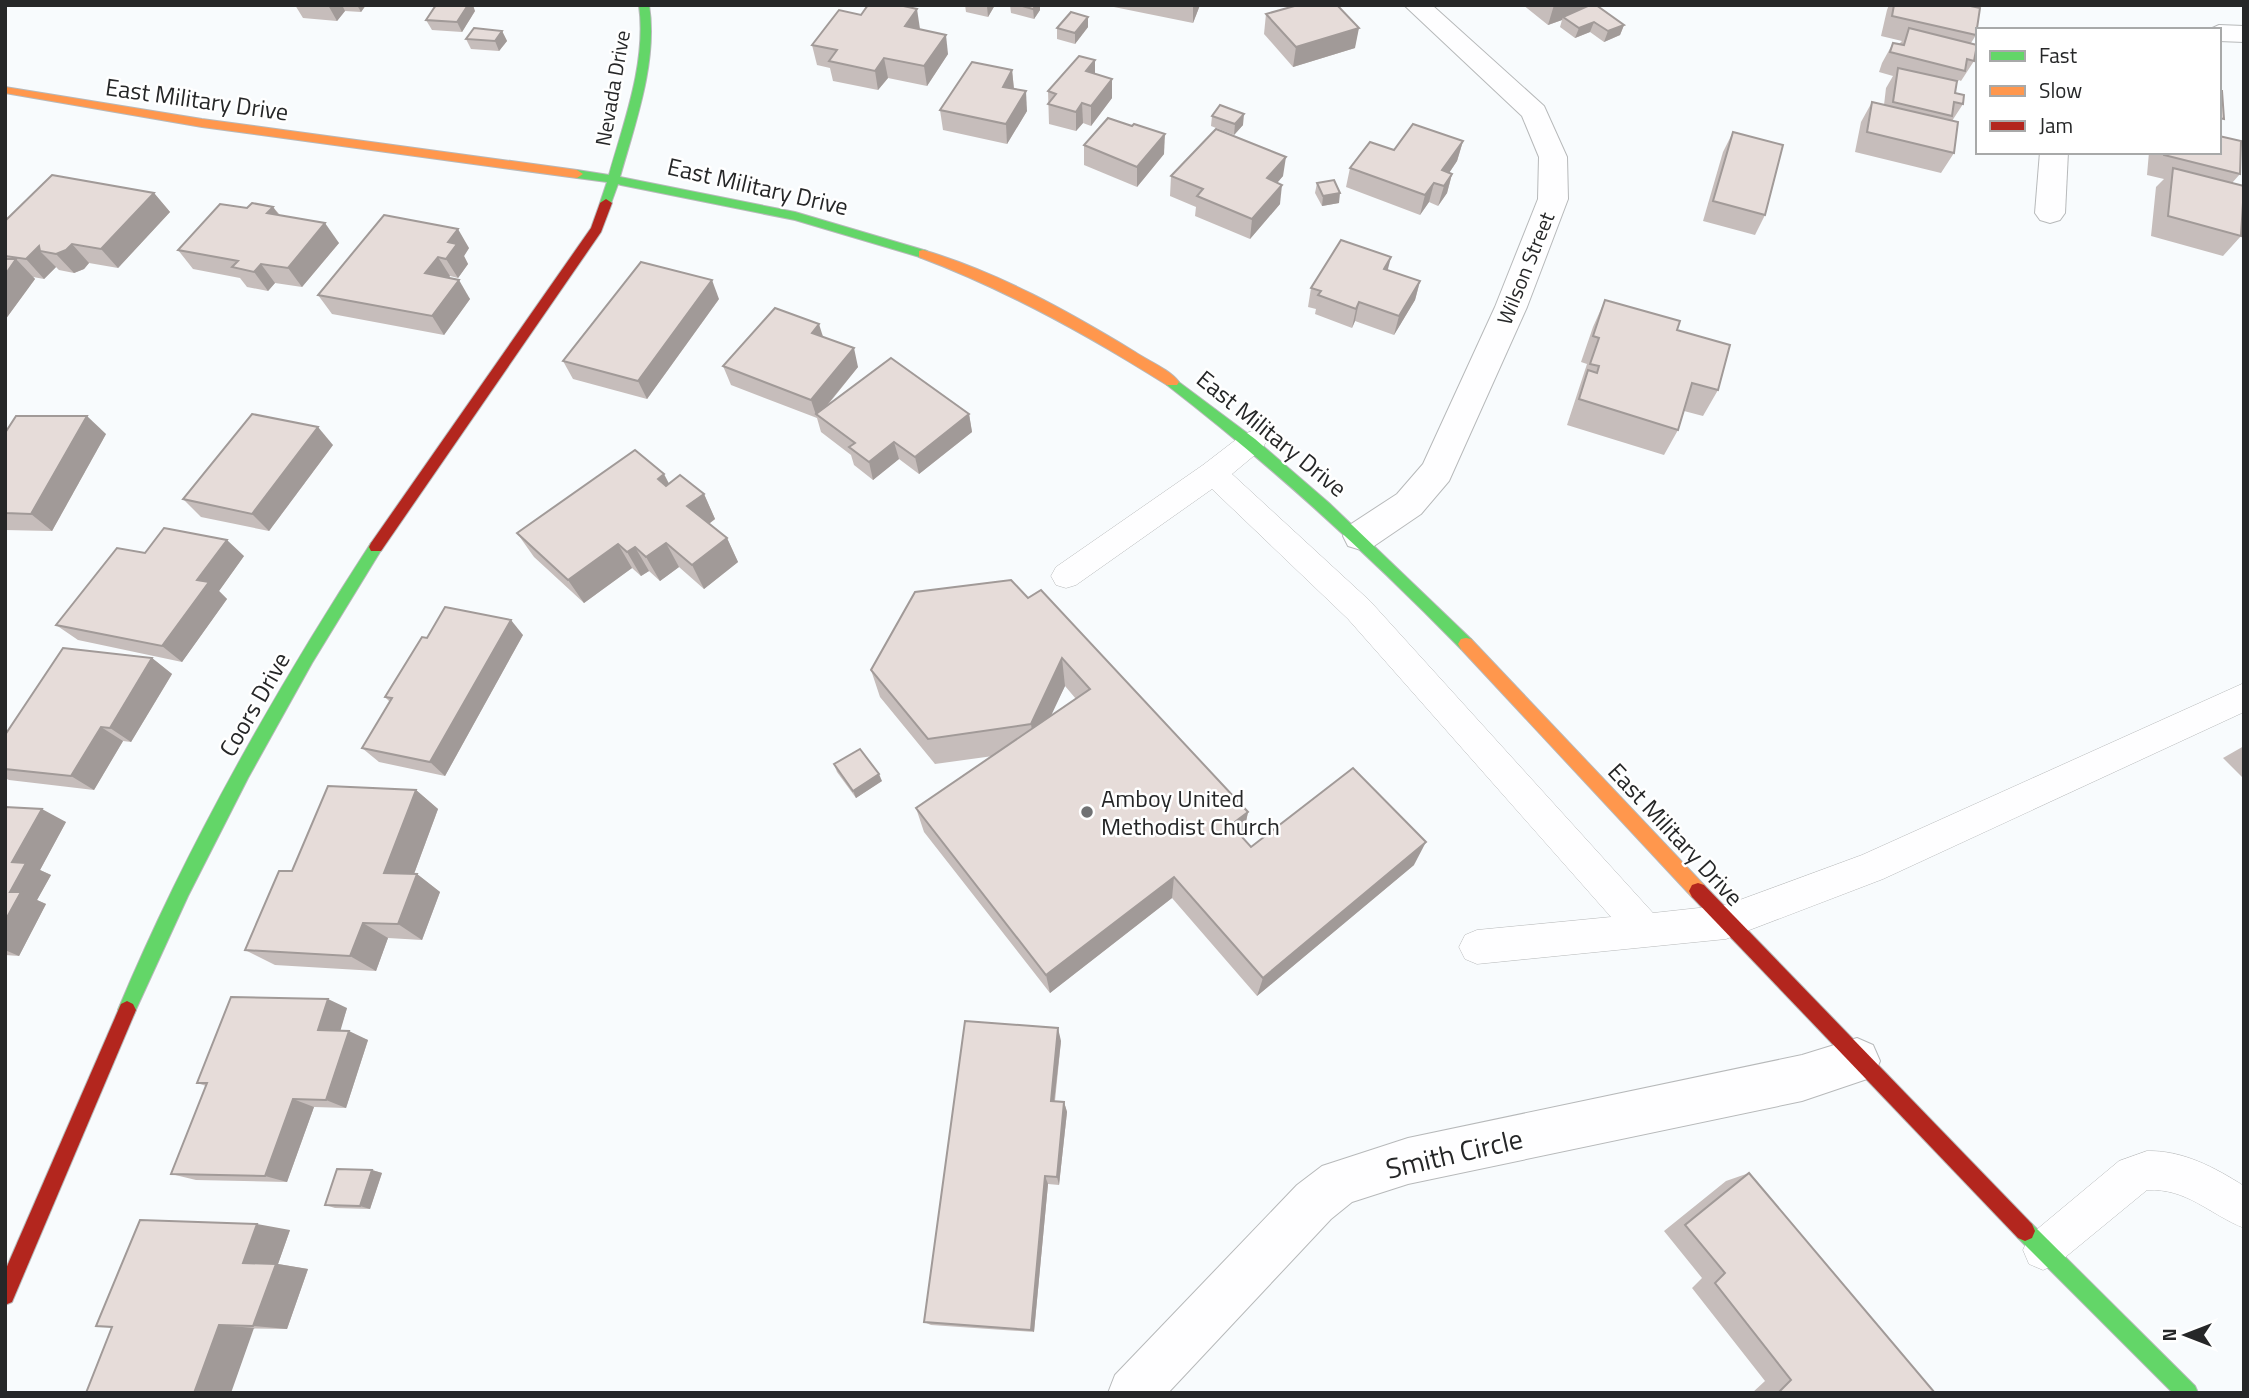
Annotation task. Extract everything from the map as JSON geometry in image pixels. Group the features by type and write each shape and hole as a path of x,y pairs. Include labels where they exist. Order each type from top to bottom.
{"street":[{"name":"Nevada Drive","path":"616,178 641,69 644,5"},
{"name":"Wilson Street","path":"1361,536 1409,504 1437,472 1511,307 1554,188 1553,157 1534,112 1417,5"},
{"path":"2221,33 2244,34"},
{"name":"East Military Drive","path":"5,90 304,138 616,178 756,206 858,232 953,265 1039,304 1140,358 1252,442 1361,536 1575,758 1857,1061 2127,1336 2188,1393"},
{"path":"2050,213 2053,154"},
{"name":"Coors Drive","path":"5,1295 127,1014 211,830 276,709 362,566 597,229 616,178"},
{"name":"Smith Circle","path":"1133,1393 1314,1202 1339,1183 1408,1161 1789,1081 1857,1061"}],"lane":[{"path":"1066,576 1213,473 1252,442"},
{"path":"1213,473 1359,610 1644,928"},
{"path":"1478,947 1644,928 1726,922 1871,868 2244,696"},
{"path":"2043,1250 2133,1175 2144,1170 2178,1173 2244,1209"}],"building":[{"path":"436,5 468,5 457,22 426,20"},
{"path":"868,5 899,5 917,9 905,26 946,35 924,66 884,58 875,71 829,61 837,50 812,45 839,10 861,15"},
{"path":"1019,5 1036,5 1033,9"},
{"path":"1298,5 1337,5 1359,28 1296,47 1266,14"},
{"path":"1596,5 1624,25 1608,31 1594,22 1579,28 1563,17"},
{"path":"1894,5 1966,5 1980,8 1976,35 1892,16"},
{"path":"1071,12 1088,17 1075,33 1057,28"},
{"path":"474,28 502,31 495,41 466,39"},
{"path":"1909,28 1976,45 1976,50 1974,61 1967,59 1965,71 1890,52 1893,43 1904,45"},
{"path":"1079,56 1095,60 1086,71 1112,79 1091,106 1082,103 1076,112 1048,104 1056,94 1048,91"},
{"path":"972,62 1012,70 1003,87 1026,91 1006,124 940,110"},
{"path":"1898,68 1957,81 1955,93 1964,95 1963,104 1954,102 1952,116 1893,102"},
{"path":"2221,91 2222,91 2224,119 2221,118"},
{"path":"1872,102 1958,122 1954,153 1867,132"},
{"path":"1220,105 1244,114 1235,124 1212,116"},
{"path":"1108,118 1165,134 1137,167 1084,145"},
{"path":"1413,124 1463,141 1442,170 1452,174 1444,186 1434,183 1425,195 1350,168 1370,142 1394,150"},
{"path":"1216,129 1286,157 1267,178 1282,185 1252,219 1197,196 1203,189 1171,176"},
{"path":"1733,132 1783,145 1765,215 1713,201"},
{"path":"2221,136 2241,141 2240,174 2164,155 2221,154"},
{"path":"2173,168 2244,186 2241,236 2168,216"},
{"path":"52,175 154,193 101,249 72,244 56,254 40,251 39,246 26,259 5,256 5,221"},
{"path":"1334,180 1340,193 1323,196 1317,183"},
{"path":"252,203 273,207 267,213 325,223 288,268 261,264 254,272 232,267 238,261 178,250 220,204 247,208"},
{"path":"384,215 458,229 448,242 457,244 446,259 438,257 425,273 459,280 432,316 318,295"},
{"path":"1341,240 1391,257 1384,269 1420,281 1399,316 1359,302 1356,309 1318,295 1321,291 1311,288"},
{"path":"5,259 16,259 5,275"},
{"path":"641,262 712,280 638,381 563,361"},
{"path":"1605,300 1680,321 1677,330 1730,345 1718,390 1692,383 1678,430 1579,399 1588,370 1597,373 1599,366 1590,364 1599,338 1593,336"},
{"path":"775,308 819,324 812,333 854,348 811,400 723,366"},
{"path":"891,358 969,414 915,457 894,442 869,462 849,447 855,443 816,414"},
{"path":"252,414 318,427 252,514 183,499"},
{"path":"16,416 87,416 31,514 5,513 5,433"},
{"path":"635,450 664,474 658,479 666,486 680,475 704,494 687,506 727,538 692,565 666,543 646,557 635,547 627,552 618,544 568,580 517,533"},
{"path":"164,528 227,540 197,580 209,582 162,646 56,625 117,548 145,553"},
{"name":"Amboy United Methodist Church","path":"1011,580 1028,598 1041,590 1248,812 1231,825 1251,847 1353,768 1426,842 1263,978 1174,877 1046,975 916,808 1090,689 1062,658 1031,724 928,739 871,670 915,592"},
{"path":"445,607 511,620 430,762 362,748 392,698 385,697 422,637 427,638"},
{"path":"63,648 152,658 110,728 101,727 71,776 5,769 5,735"},
{"path":"860,749 879,774 853,791 834,764"},
{"path":"328,786 416,790 384,873 417,874 398,924 363,923 350,956 245,950 279,871 292,871"},
{"path":"5,807 42,809 12,862 26,863 10,892 21,892 5,921"},
{"path":"231,997 328,999 318,1030 349,1031 326,1100 293,1099 265,1176 171,1174 207,1083 197,1083"},
{"path":"965,1021 1058,1028 1051,1101 1064,1102 1057,1177 1045,1176 1031,1330 924,1322"},
{"path":"337,1169 372,1170 360,1206 325,1205"},
{"path":"1749,1173 1935,1393 1778,1393 1791,1380 1715,1283 1725,1273 1685,1225"},
{"path":"140,1220 257,1224 243,1263 276,1264 253,1326 219,1325 194,1393 86,1393 112,1327 96,1326"}],"traffic: fast":[{"path":"606,203 640,72 645,44 644,5"},
{"path":"577,174 752,206 838,227 923,254"},
{"path":"1172,382 1250,443 1324,507 1466,644"},
{"path":"127,1010 182,890 242,773 307,659 376,547"},
{"path":"2025,1231 2188,1393"}],"traffic: slow":[{"path":"5,90 202,123 577,174"},
{"path":"923,254 956,266 1051,310 1172,382"},
{"path":"1466,644 1698,891"}],"traffic: jam":[{"path":"376,547 597,229 606,203"},
{"path":"1698,891 2025,1231"},
{"path":"5,1295 127,1010"}],"place":[{"name":"Amboy United Methodist Church","path":"1087,812"}]}
